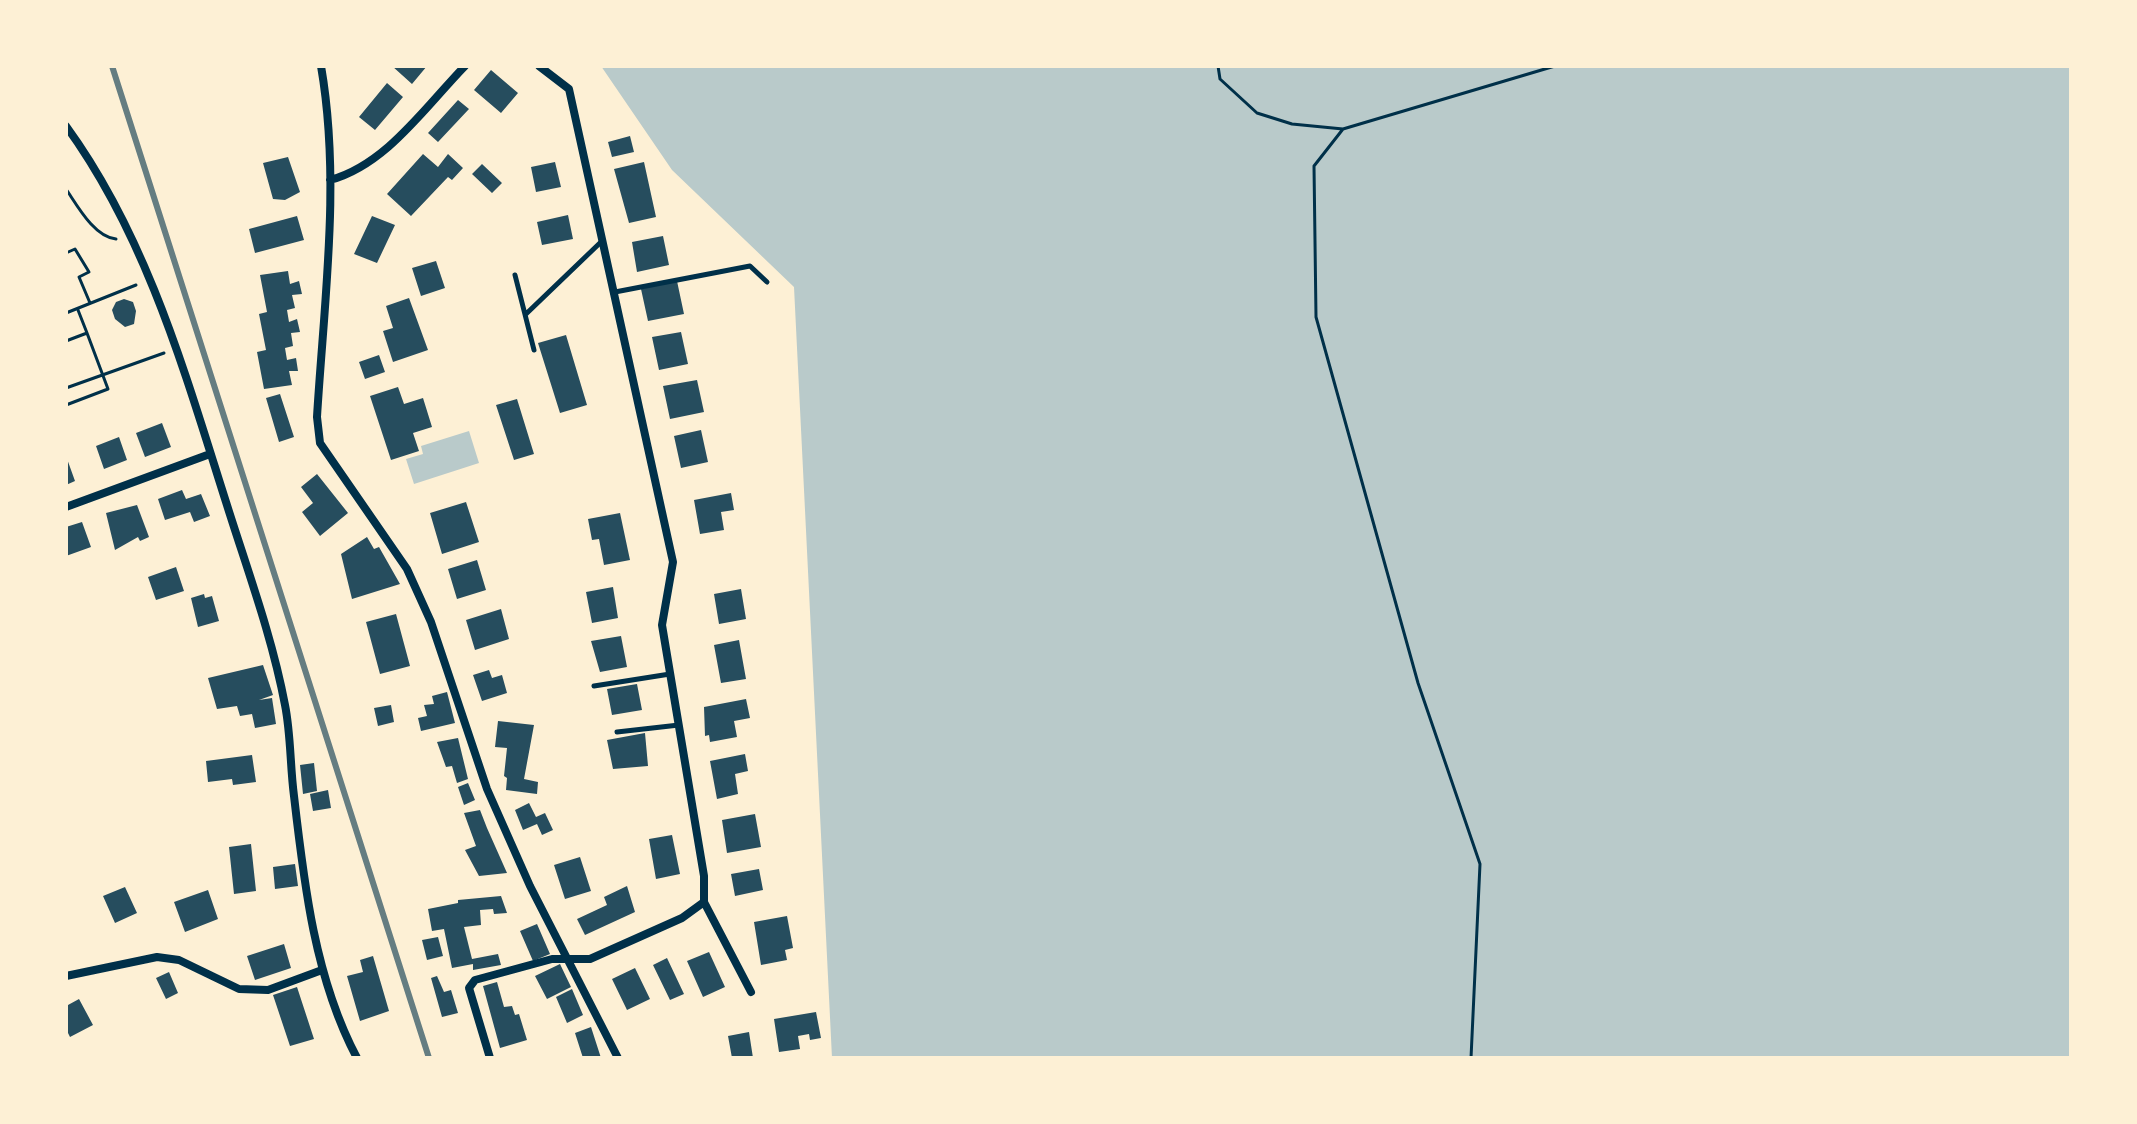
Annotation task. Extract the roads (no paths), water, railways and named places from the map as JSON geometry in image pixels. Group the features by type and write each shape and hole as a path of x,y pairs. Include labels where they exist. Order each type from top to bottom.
{"street":[{"path":"321,66 329,126 330,180 317,417 320,443 407,569 431,622 487,789 530,886 570,958 618,1058"},
{"path":"330,180 354,174 377,156 465,66"},
{"path":"539,66 569,89 673,562 662,625 704,876 704,902 751,992"},
{"path":"66,126 81,146 151,279 270,641 285,707 294,797 322,970 337,1021 357,1058"},
{"path":"66,507 210,454"},
{"path":"490,1058 469,988 475,980 552,959 590,959 682,918 704,902"},
{"path":"66,976 157,957 179,960 239,989 268,990 322,970"}],"lane":[{"path":"526,314 603,241"},
{"path":"614,293 750,266 767,282"},
{"path":"515,275 534,350"},
{"path":"594,686 670,674"},
{"path":"617,732 679,725"}],"railway":[{"path":"112,66 429,1058"}]}
